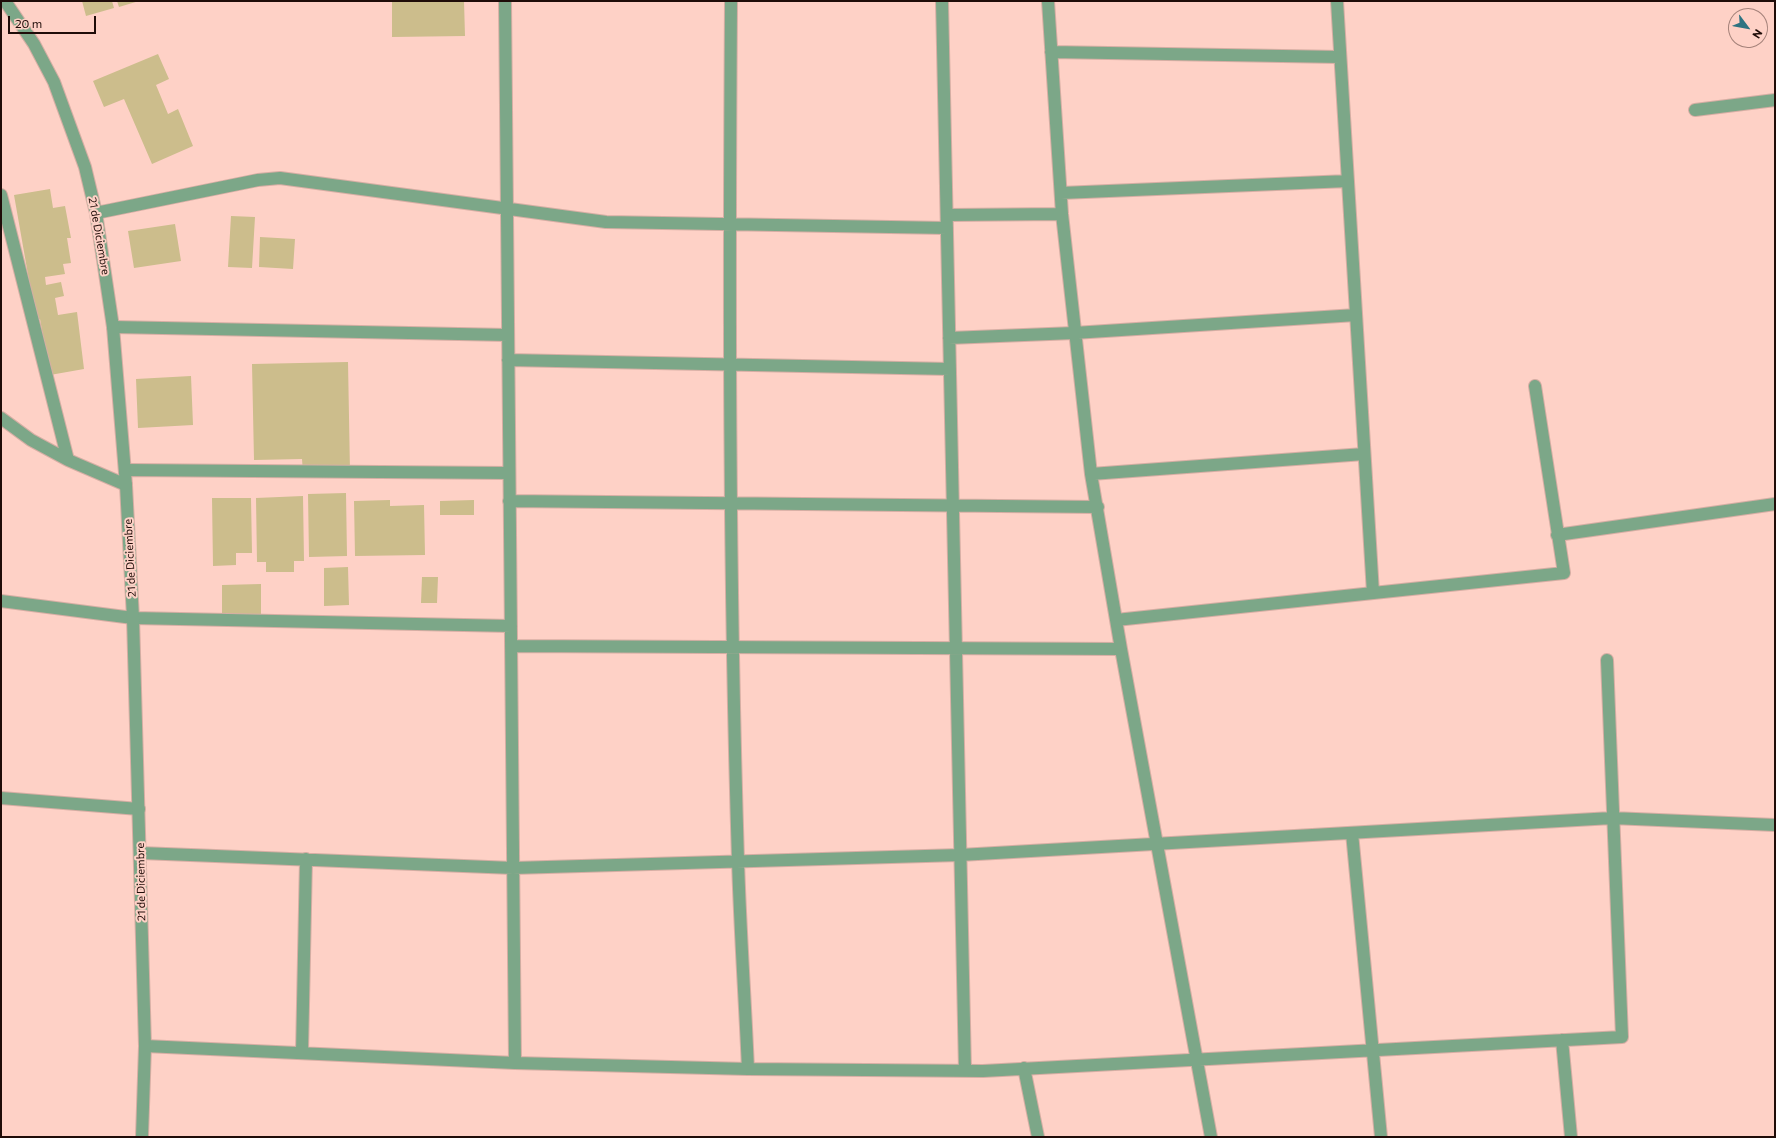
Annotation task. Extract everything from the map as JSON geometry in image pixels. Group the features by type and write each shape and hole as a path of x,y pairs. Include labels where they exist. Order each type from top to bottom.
{"street":[{"name":"21 de Diciembre","path":"6,1 34,44 54,82 69,119 85,167 96,212 113,327 125,470 133,618 141,853 145,1046 142,1137"},
{"path":"505,1 515,1063"},
{"path":"731,1 729,364 731,503 738,862 748,1069"},
{"path":"942,1 965,1070"},
{"path":"1048,1 1062,214 1074,333 1092,474 1121,649 1158,843 1211,1137"},
{"path":"1336,1 1373,593"},
{"path":"1051,52 1340,57"},
{"path":"1695,110 1775,100"},
{"path":"96,212 258,180 280,178 606,222 947,228"},
{"path":"1061,193 1348,181"},
{"path":"1,195 68,460"},
{"path":"947,215 1062,214"},
{"path":"949,338 1074,333 1356,315"},
{"path":"113,327 508,334"},
{"path":"508,360 950,369"},
{"path":"1116,620 1564,573 1535,386"},
{"path":"1,418 31,440 68,460 126,485"},
{"path":"1092,474 1364,454"},
{"path":"125,470 509,473"},
{"path":"510,501 1098,507"},
{"path":"1558,535 1775,504"},
{"path":"1,601 133,618 510,626"},
{"path":"511,646 1121,649"},
{"path":"145,1046 515,1063 748,1069 965,1070 1622,1037 1612,818 1607,660"},
{"path":"1,798 139,809"},
{"path":"141,853 513,868 960,855 1612,818 1775,825"},
{"path":"1352,833 1380,1137"},
{"path":"302,1053 306,860"},
{"path":"1562,1040 1571,1137"},
{"path":"1024,1068 1038,1137"}],"building":[{"path":"82,1 112,1 114,8 86,16"},
{"path":"117,1 139,1 119,7"},
{"path":"392,1 464,1 465,36 392,37"},
{"path":"158,54 169,79 156,85 168,114 178,109 193,146 152,164 124,99 104,107 93,81"},
{"path":"50,189 53,208 65,206 71,238 67,238 71,263 63,264 65,274 45,277 46,285 61,282 64,296 55,298 58,315 77,312 84,369 50,375 40,319 36,320 14,195"},
{"path":"231,216 255,217 252,268 228,267"},
{"path":"175,224 181,261 134,268 128,231"},
{"path":"260,237 295,239 293,269 259,267"},
{"path":"348,362 350,472 303,473 302,459 254,460 252,364"},
{"path":"191,376 193,425 138,428 136,379"},
{"path":"346,493 347,556 309,557 308,494"},
{"path":"303,496 304,561 294,561 294,572 266,572 266,562 257,562 256,498"},
{"path":"212,498 251,498 252,553 236,553 236,565 213,566"},
{"path":"390,500 390,506 424,505 425,555 355,556 354,501"},
{"path":"474,500 474,515 440,515 440,501"},
{"path":"348,567 349,605 324,606 324,568"},
{"path":"422,577 438,577 437,603 421,603"},
{"path":"261,584 261,618 222,618 222,585"}]}
